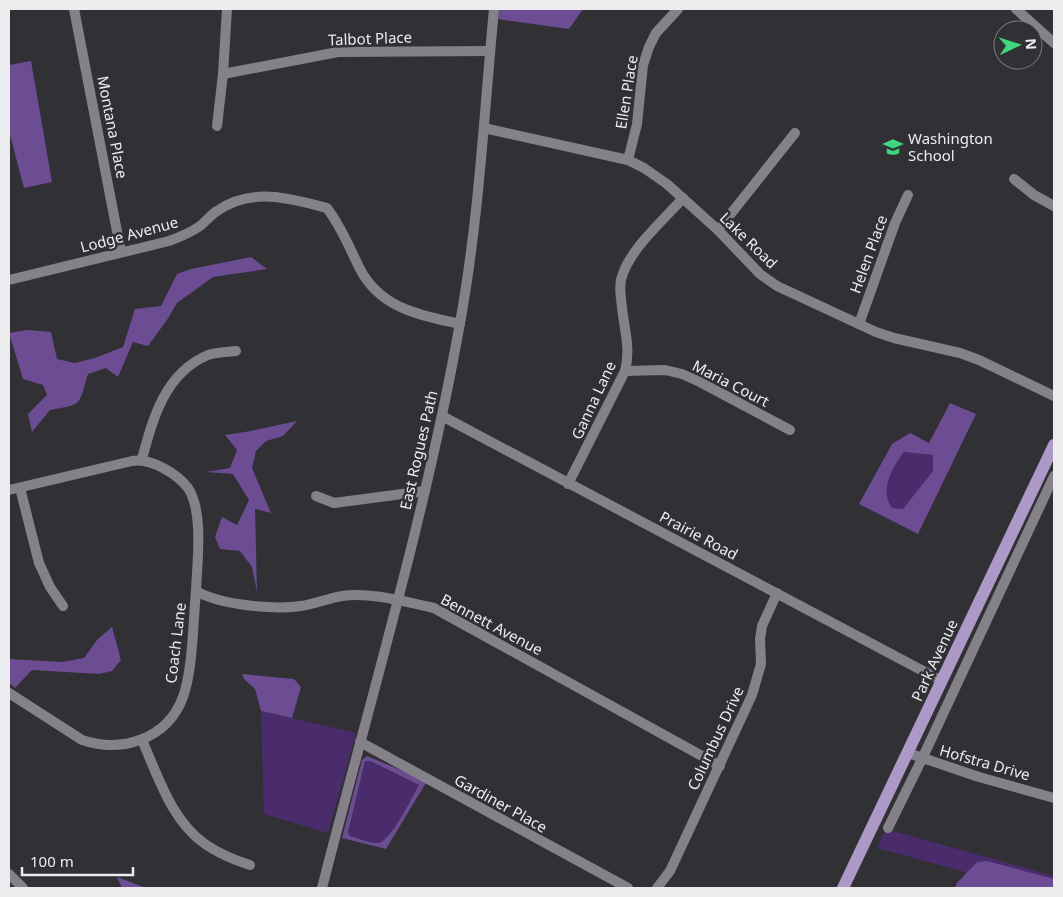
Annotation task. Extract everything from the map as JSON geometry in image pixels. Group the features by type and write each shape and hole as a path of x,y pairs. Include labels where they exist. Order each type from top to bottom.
{"main road":[{"name":"Park Avenue","path":"843,888 1054,445"}],"street":[{"name":"Montana Place","path":"74,9 121,252"},
{"path":"217,126 224,74 227,9"},
{"name":"East Rogues Path","path":"322,888 425,492 442,416 469,268 494,9"},
{"name":"Ellen Place","path":"628,160 637,124 643,65 656,33 678,9"},
{"path":"1016,9 1054,43"},
{"name":"Talbot Place","path":"224,74 338,52 490,51"},
{"name":"Lake Road","path":"484,128 628,160 655,175 683,198 718,230 760,274 776,286 858,324 894,338 960,353 1054,396"},
{"path":"718,230 795,133"},
{"path":"1014,180 1034,196 1054,206"},
{"name":"Helen Place","path":"858,324 895,223 908,195"},
{"name":"Lodge Avenue","path":"9,280 169,241 186,235 216,211 233,201 253,196 281,197 327,208 340,224 361,271 377,292 394,305 415,313 460,324"},
{"name":"Ganna Lane","path":"568,484 626,371 628,342 620,294 621,281 626,267 634,253 683,198"},
{"path":"142,460 157,409 176,378 189,366 210,354 236,352"},
{"name":"Maria Court","path":"626,371 665,370 682,374 790,430"},
{"name":"Prairie Road","path":"442,416 942,681"},
{"path":"9,490 142,460 175,474 188,488 195,504 198,520 196,591"},
{"path":"888,828 1054,476"},
{"path":"20,488 39,563 50,587 63,606"},
{"path":"316,496 334,503 425,492"},
{"name":"Bennett Avenue","path":"196,591 206,597 230,603 288,608 343,596 367,596 434,608 720,766"},
{"name":"Coach Lane","path":"142,740 164,725 175,713 183,698 188,676 196,591"},
{"name":"Columbus Drive","path":"657,888 670,871 752,695 761,664 760,639 762,626 777,593"},
{"path":"9,694 82,740 113,746 142,740 166,796 189,830 204,844 234,860 250,865"},
{"name":"Gardiner Place","path":"360,742 628,888"},
{"name":"Hofstra Drive","path":"908,753 922,759 1054,798"},
{"path":"9,874 23,888"}],"shaded area":[{"path":"499,9 583,9 569,29 498,19"},
{"path":"31,61 52,182 24,188 9,131 9,65"},
{"path":"251,257 267,269 213,277 177,303 148,346 133,342 118,377 106,368 88,374 78,402 50,410 32,432 28,414 47,395 43,385 23,379 9,333 27,330 51,332 57,359 75,363 95,358 123,347 135,309 161,306 177,274 191,269"},
{"path":"950,403 976,414 918,534 859,504 892,444 910,433 929,443","holes":["904,452 933,455 933,471 903,509 892,508 888,501 887,487 895,465"]},
{"path":"297,421 283,436 266,441 256,451 252,468 271,513 255,509 257,592 252,567 240,551 220,549 215,537 222,517 237,525 249,500 233,474 206,472 230,468 237,450 225,435"},
{"path":"904,452 933,455 933,471 903,510 892,508 886,493 892,472"},
{"path":"112,627 121,660 112,671 99,674 32,670 15,688 9,683 9,659 63,662 84,658 97,640"},
{"path":"242,674 294,679 301,687 292,718 261,711 255,689 244,679"},
{"path":"261,711 356,733 328,833 264,814"},
{"path":"367,756 427,781 386,849 342,838 362,760","holes":["365,761 370,761 419,785 394,828 388,836 377,843 350,836 348,832"]},
{"path":"365,761 369,761 419,785 407,809 394,828 388,836 377,843 350,836 348,832"},
{"path":"886,829 1054,876 1054,888 958,888 965,872 877,848"},
{"path":"987,861 1054,879 1054,888 955,888 957,883 977,862"},
{"path":"117,877 146,888 122,888"}],"place":[{"name":"Washington School","path":"893,147"}]}
